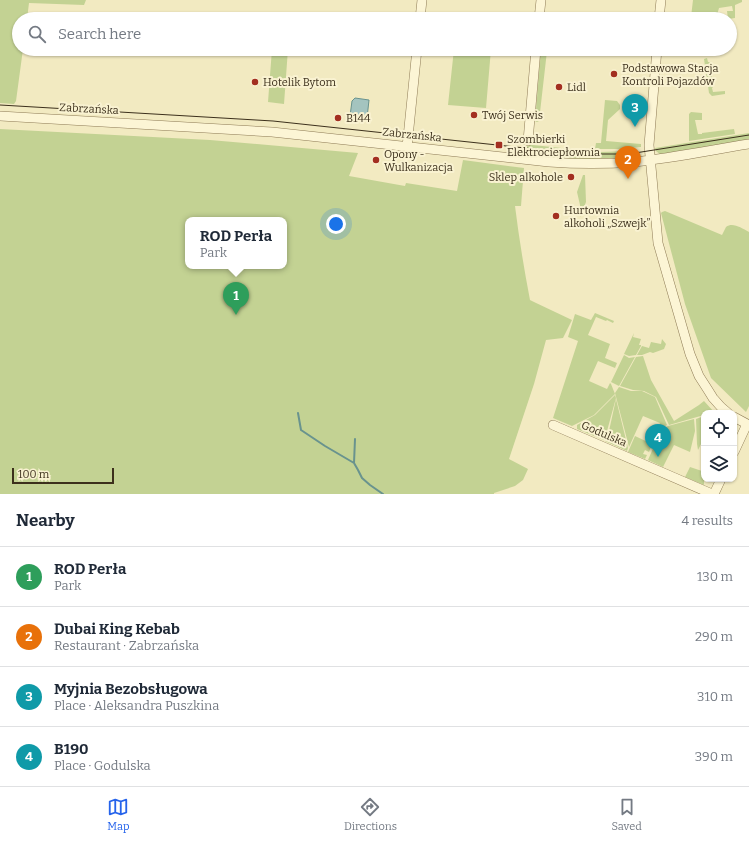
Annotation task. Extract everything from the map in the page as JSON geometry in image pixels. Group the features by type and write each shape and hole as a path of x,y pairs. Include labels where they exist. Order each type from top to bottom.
{"street":[{"path":"421,12 422,0"},
{"path":"540,12 541,0"},
{"path":"660,12 661,0"},
{"path":"408,147 416,56"},
{"path":"528,141 535,56"},
{"path":"656,56 650,139 650,160 658,243 687,345 697,370 713,398 725,410"},
{"name":"Zabrzańska","path":"0,116 272,132 577,164 618,163 650,160 749,144"},
{"path":"737,419 748,425 737,446"},
{"name":"Godulska","path":"553,425 713,494"},
{"path":"713,494 719,482"}],"green space":[{"path":"0,0 86,0 84,5 29,3 28,12 12,12 12,56 22,56 16,101 14,104 0,103"},
{"path":"693,0 742,0 742,2 735,5 735,12 727,12 733,11 732,6 719,8 718,12 692,12"},
{"path":"271,56 287,56 284,104 268,102"},
{"path":"453,56 490,56 486,108 448,105"},
{"path":"540,56 546,56 539,121 535,121"},
{"path":"707,58 708,62 710,62 713,92 725,91 725,94 712,96 709,93 704,59"},
{"path":"605,100 617,101 620,105 620,109 608,120 606,141 641,144 641,147 595,149 596,143 601,143"},
{"path":"691,112 702,113 702,120 695,120 698,134 734,129 735,134 689,141 689,114"},
{"path":"0,129 210,140 358,153 349,176 405,186 406,183 457,191 463,160 524,168 521,206 515,206 530,300 572,320 563,338 546,340 534,384 509,459 528,469 523,480 515,486 494,494 0,494"},
{"path":"749,133 749,140 661,155 655,148"},
{"path":"523,144 600,152 633,151 633,157 569,160 521,155"},
{"path":"583,175 585,175 586,202 580,217 580,205 577,192"},
{"path":"665,211 722,235 726,227 731,225 737,226 749,232 749,406 746,412 711,378 685,304 661,213"},
{"path":"595,313 614,321 613,323 596,317 588,335 610,344 605,358 617,363 615,368 598,361 589,381 607,389 610,383 615,394 594,415 572,426 553,418 578,341 568,337 575,314 591,320"},
{"path":"634,333 633,337 641,339 639,345 641,346 636,355 629,356 624,354"},
{"path":"662,339 666,344 664,349 653,353 650,352 637,355 642,346 649,348 651,342 661,344"},
{"path":"624,355 629,358 635,357 619,386 611,382"},
{"path":"643,356 651,380 674,421 704,401 712,410 701,410 701,416 669,425 656,397 644,391 633,390 620,386 636,357"},
{"path":"619,387 631,391 642,391 655,397 667,425 661,428 658,427 660,423 643,416 629,447 615,393"},
{"path":"615,395 616,398 604,440 577,429 577,425 595,415"},
{"path":"616,399 628,448 627,451 605,441 609,431"},
{"path":"701,417 701,444 698,450 697,444 696,419"},
{"path":"694,419 695,431 690,452 674,445 663,467 648,460 661,430 668,426"},
{"path":"635,436 652,444 649,452 645,450 643,454 647,455 645,459 628,452"},
{"path":"690,467 701,471 701,482 704,482 704,485 685,477"}],"water":[{"path":"355,98 369,100 367,118 350,116 352,101"}],"waterway":[{"path":"298,413 301,430 354,463"},
{"path":"355,439 354,463 362,478 383,494"}],"tram line":[{"path":"0,105 273,121 588,154 635,153 749,135"}],"place":[{"name":"Podstawowa Stacja Kontroli Pojazdów","path":"614,74"},
{"name":"Hotelik Bytom","path":"255,82"},
{"name":"Lidl","path":"559,87"},
{"name":"Twój Serwis","path":"474,115"},
{"name":"B144","path":"338,118"},
{"name":"Myjnia Bezobsługowa","path":"635,127"},
{"name":"Szombierki Elektrociepłownia","path":"499,145"},
{"name":"Opony - Wulkanizacja","path":"376,160"},
{"name":"Sklep alkohole","path":"571,177"},
{"name":"Dubai King Kebab","path":"628,179"},
{"name":"Hurtownia alkoholi „Szwejk”","path":"556,216"},
{"name":"ROD Perła","path":"236,315"},
{"name":"B190","path":"658,457"}]}
